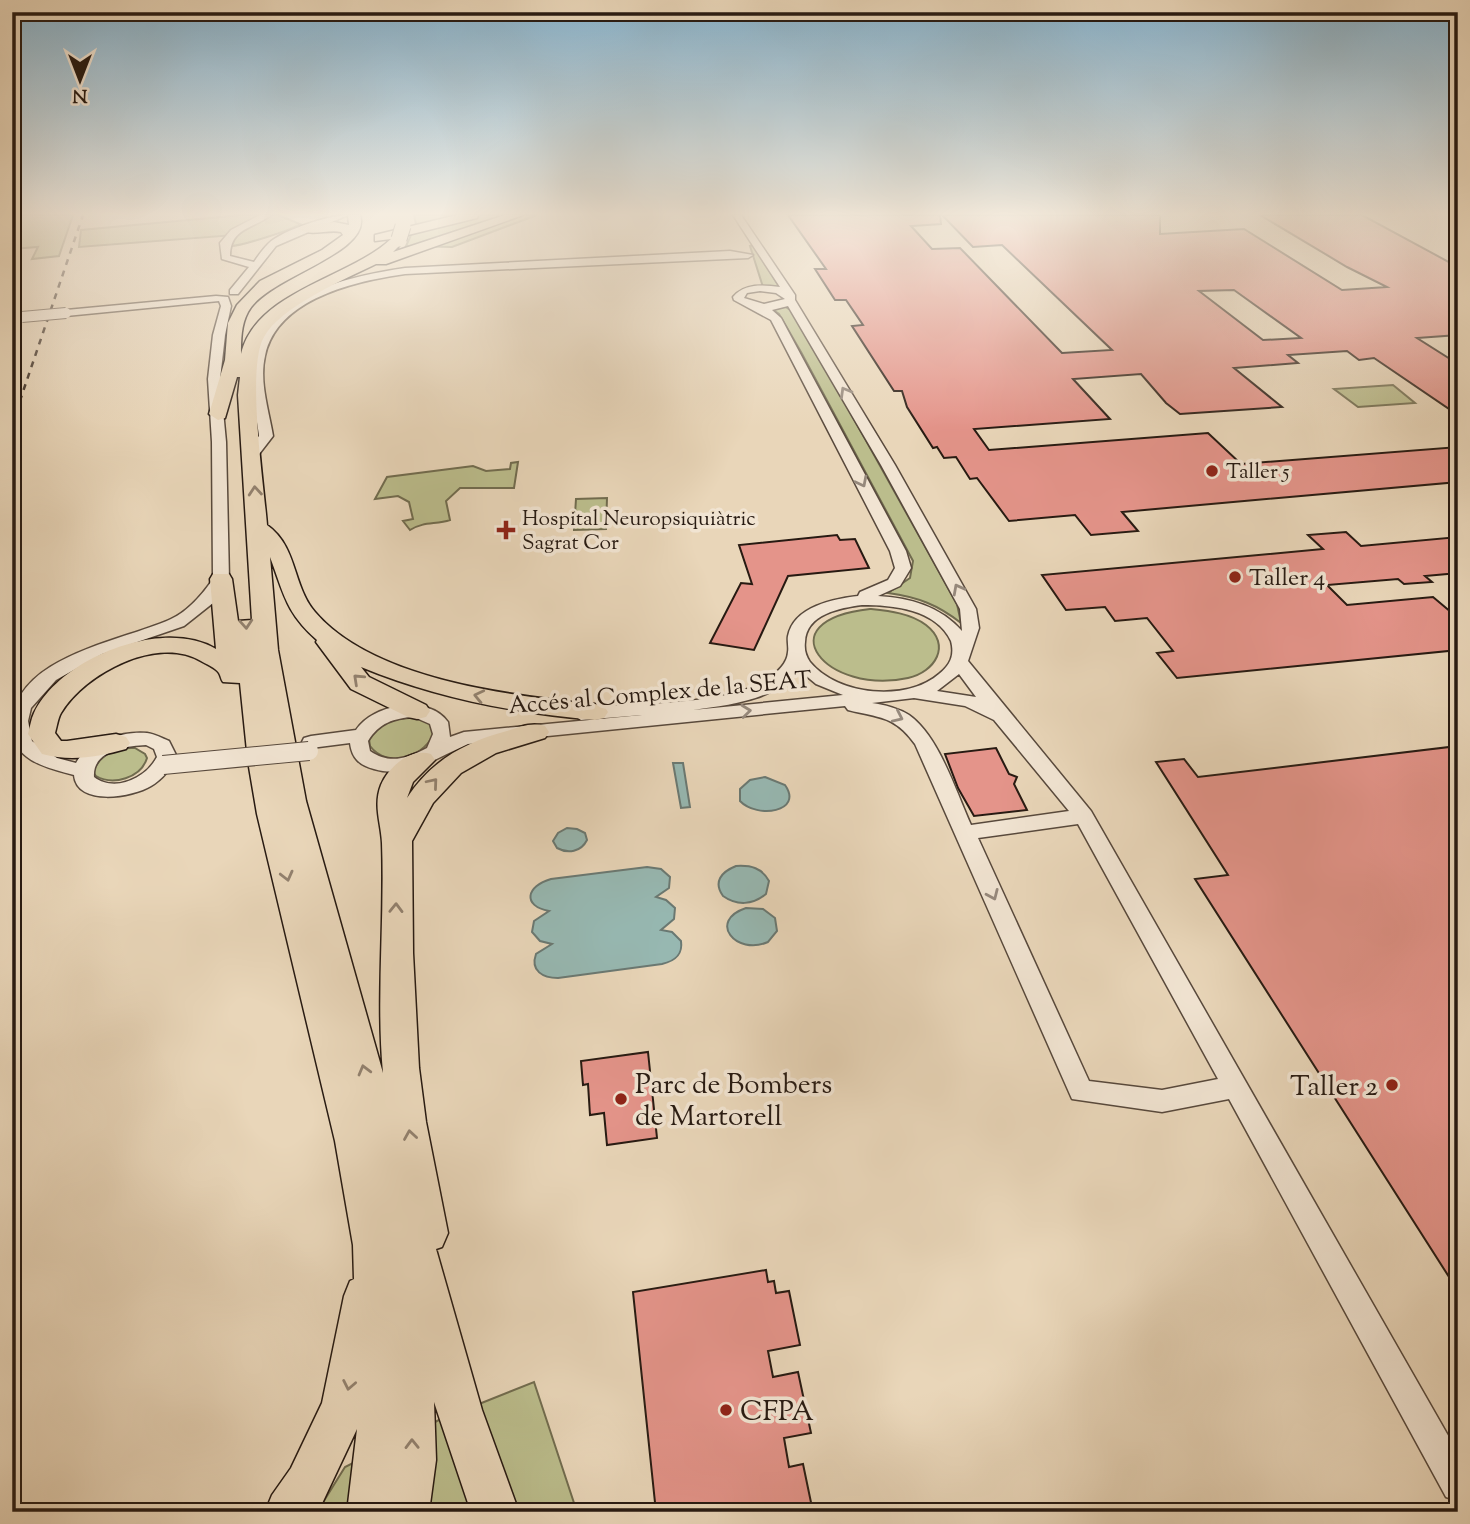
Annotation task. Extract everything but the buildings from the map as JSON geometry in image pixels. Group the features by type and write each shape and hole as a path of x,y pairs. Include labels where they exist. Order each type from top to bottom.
{"highway":[{"path":"265,286 246,303 234,330 238,513 247,644 262,761 282,855 354,1141 374,1245 381,1441 371,1512"},
{"path":"239,316 271,286"},
{"path":"277,720 286,659 271,543 251,455 247,395 248,360 255,337 266,323 284,308 322,286"},
{"path":"218,414 233,360"},
{"path":"271,543 297,605 360,683 428,715"},
{"path":"271,543 266,650 291,801 382,1136 431,1301 458,1410 496,1512"},
{"path":"221,579 234,692 262,761"},
{"path":"316,626 366,659 411,678 512,704 595,712"},
{"path":"116,743 69,750 52,748 41,743 35,734 35,713 52,688 71,674 126,650 166,645 189,646 219,657 231,669"},
{"path":"397,841 432,782 446,769 469,752 535,732"},
{"path":"429,755 403,775 391,796 397,841 396,953 401,1068 407,1122 427,1231 496,1512"},
{"path":"382,1136 410,1312 412,1460 405,1512"},
{"path":"289,1512 308,1485 344,1406 374,1245"}],"street":[{"path":"222,295 229,286"},
{"path":"17,318 186,301 222,295 230,286"},
{"path":"251,455 266,436 258,361 265,336 288,314 338,286"},
{"path":"755,286 737,297 749,306 764,310 776,318 898,551 903,568 894,583 876,593 817,611 802,623 795,638 796,654 806,668 823,681 846,690 899,695 939,695 970,701 1003,719"},
{"path":"783,286 888,465 968,609 971,628 961,658 947,679 930,688 899,695"},
{"path":"744,291 769,288 790,297"},
{"path":"83,771 50,762 23,744 19,721 22,708 50,676 96,650 178,622 207,600 221,579 218,414 214,379 219,335 226,306 222,295"},
{"path":"749,306 774,307 790,297"},
{"path":"838,603 887,600 930,612 946,623 957,636 961,658 1003,719 1054,774 1084,817 1458,1485"},
{"name":"Accés al Complex de la SEAT","path":"796,654 782,678 755,693 724,699 475,726 428,715 400,712 382,716 368,725 359,741 361,754 374,764 391,766 429,755 464,738 899,695"},
{"path":"832,702 890,712 910,722 924,742 1081,1091 1162,1101 1234,1087"},
{"path":"428,715 444,733 429,755"},
{"path":"83,771 95,753 116,743 138,739 156,741 162,745 165,761"},
{"path":"83,771 88,784 109,790 128,788 145,780 165,761 359,741"},
{"path":"965,833 1084,817"}],"green space":[{"path":"784,306 795,313 957,604 961,623 927,603 888,593 910,578 913,561 801,352 779,314 772,309"},
{"path":"1393,385 1415,403 1358,407 1334,389"},
{"path":"518,462 514,488 460,488 446,501 450,520 420,525 410,530 403,521 413,519 409,502 398,496 375,499 387,477 473,466 486,471 510,469 511,463"},
{"path":"607,498 606,529 574,530 576,499"},
{"path":"870,609 906,615 926,625 938,641 937,657 932,664 918,675 879,681 853,677 832,667 818,655 814,641 819,627 838,616"},
{"path":"418,717 432,724 435,730 431,739 416,753 396,759 378,753 370,746 369,739 384,724 402,718"},
{"path":"135,748 147,758 144,765 133,775 110,780 96,776 93,772 104,756 121,749"},
{"path":"534,1382 577,1512 317,1512 345,1467 439,1420"}],"water":[{"path":"673,763 683,763 690,807 681,808"},
{"path":"765,777 785,785 789,794 784,807 757,810 740,801 740,789 750,780"},
{"path":"567,828 585,833 587,840 578,849 561,850 553,841 558,833"},
{"path":"736,866 751,867 763,873 769,881 766,894 745,903 723,896 719,886 720,878"},
{"path":"647,867 661,869 670,877 669,888 656,897 666,900 675,908 674,919 661,930 672,932 681,941 681,950 677,957 662,964 558,978 547,977 536,969 536,954 552,944 540,941 532,932 534,921 549,911 531,901 530,896 536,886 551,879"},
{"path":"746,908 763,909 775,918 777,931 768,942 746,944 730,935 728,921 734,914"}],"railway":[{"path":"12,424 59,286"}],"place":[{"name":"Taller 5","path":"1212,471"},
{"name":"Hospital Neuropsiquiàtric Sagrat Cor","path":"506,530"},
{"name":"Taller 4","path":"1235,577"},
{"name":"Taller 2","path":"1392,1085"},
{"name":"Parc de Bombers de Martorell","path":"621,1099"},
{"name":"CFPA","path":"726,1410"}]}
